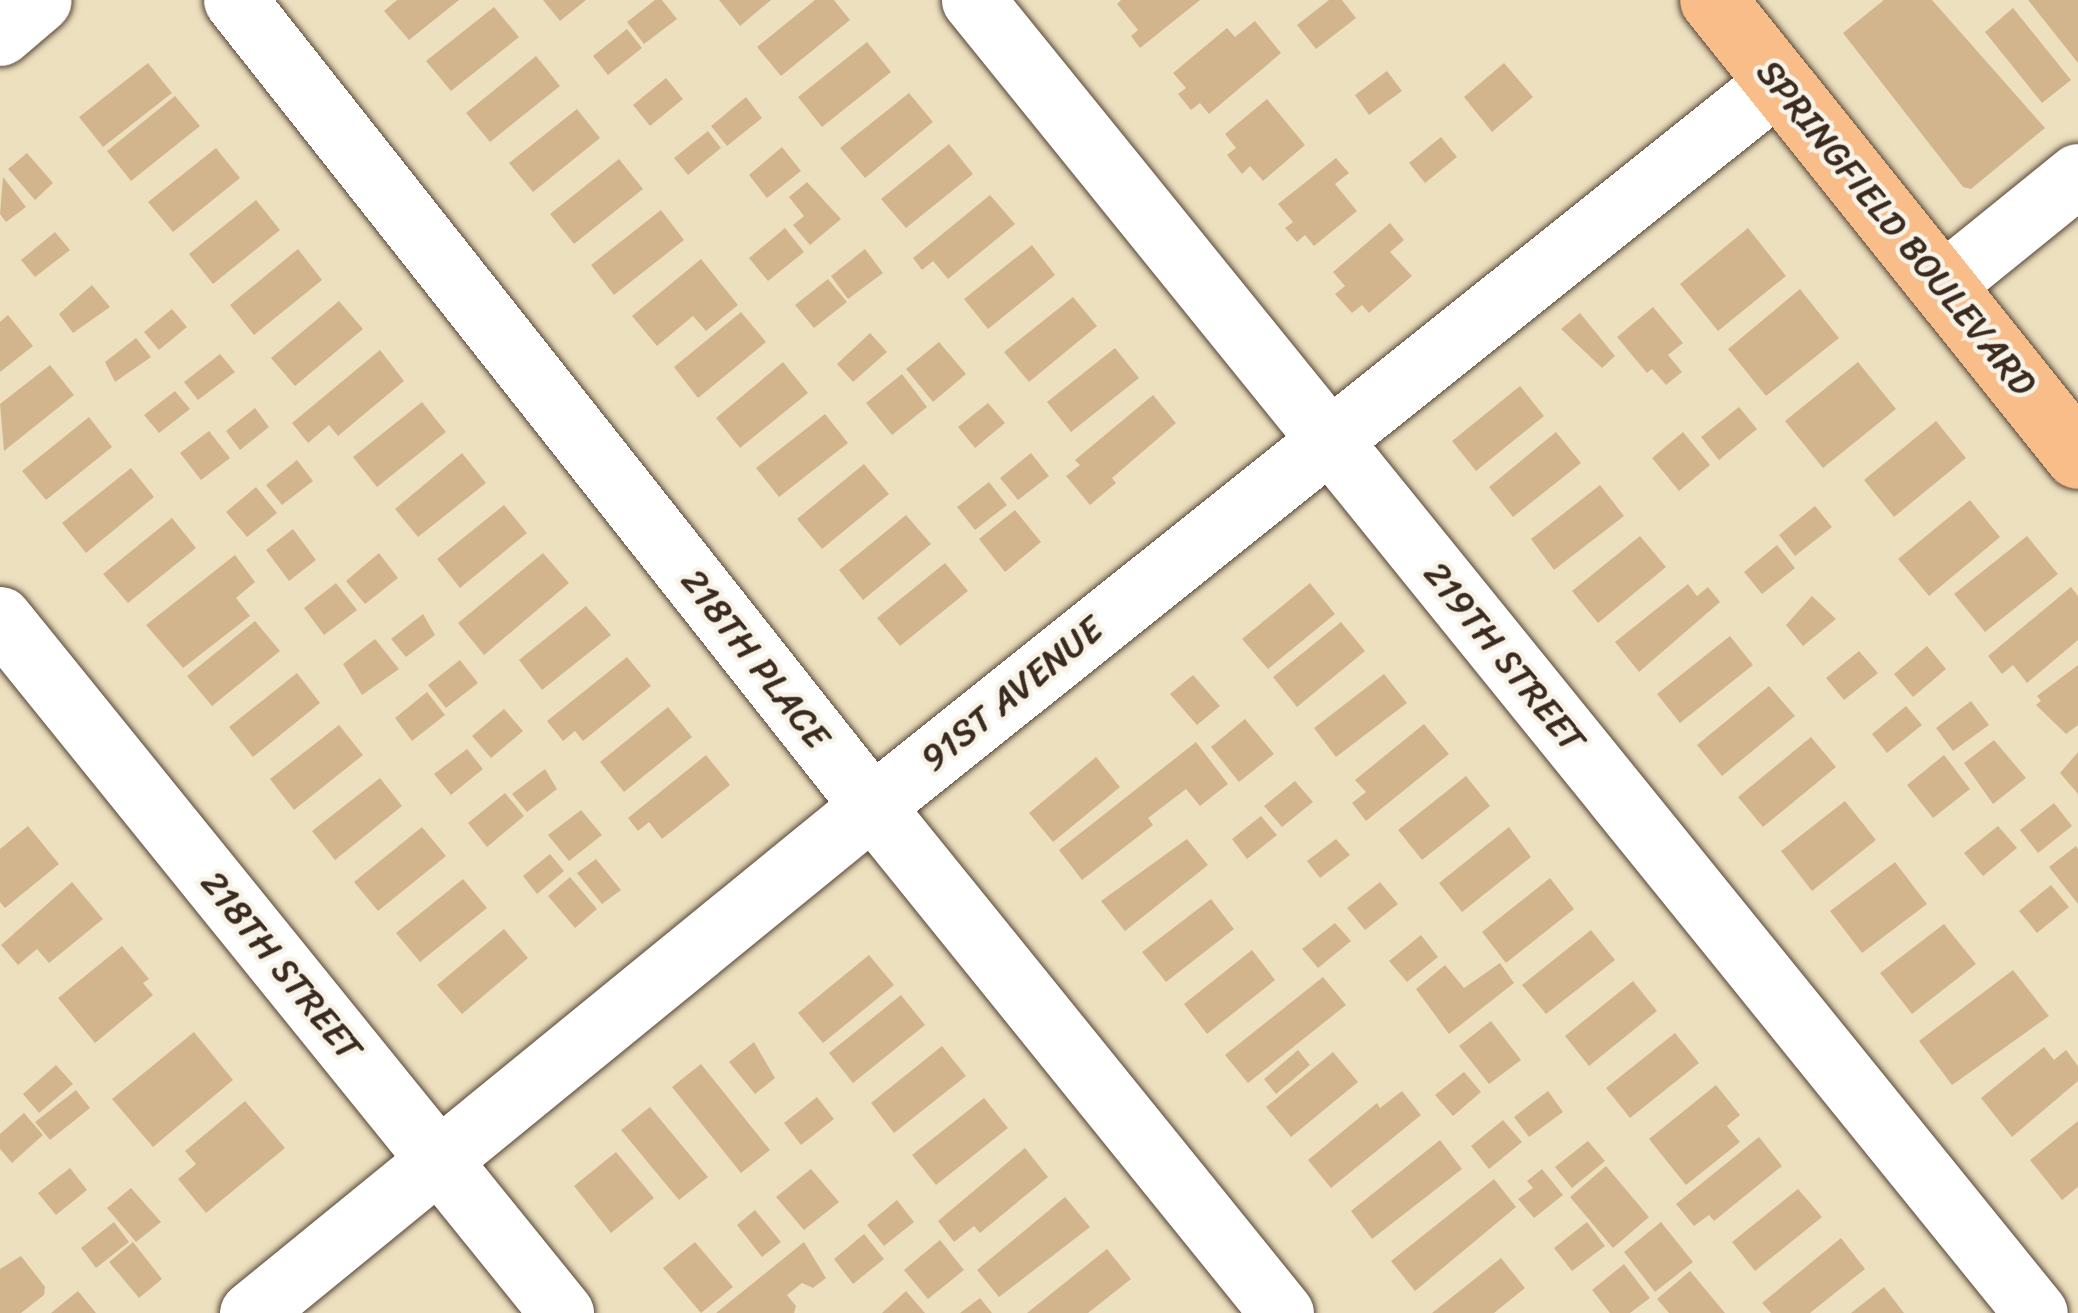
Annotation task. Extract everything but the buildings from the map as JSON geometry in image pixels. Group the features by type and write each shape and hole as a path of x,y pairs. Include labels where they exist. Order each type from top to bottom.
{"main road":[{"name":"SPRINGFIELD BOULEVARD","path":"1713,0 2078,456"}],"street":[{"path":"0,34 40,0"},
{"name":"218TH PLACE","path":"235,0 872,806 1282,1313"},
{"name":"219TH STREET","path":"973,0 2036,1313"},
{"name":"91ST AVENUE","path":"251,1313 872,806 1779,81"},
{"path":"1942,284 2078,175"},
{"name":"218TH STREET","path":"0,618 562,1313"}]}
